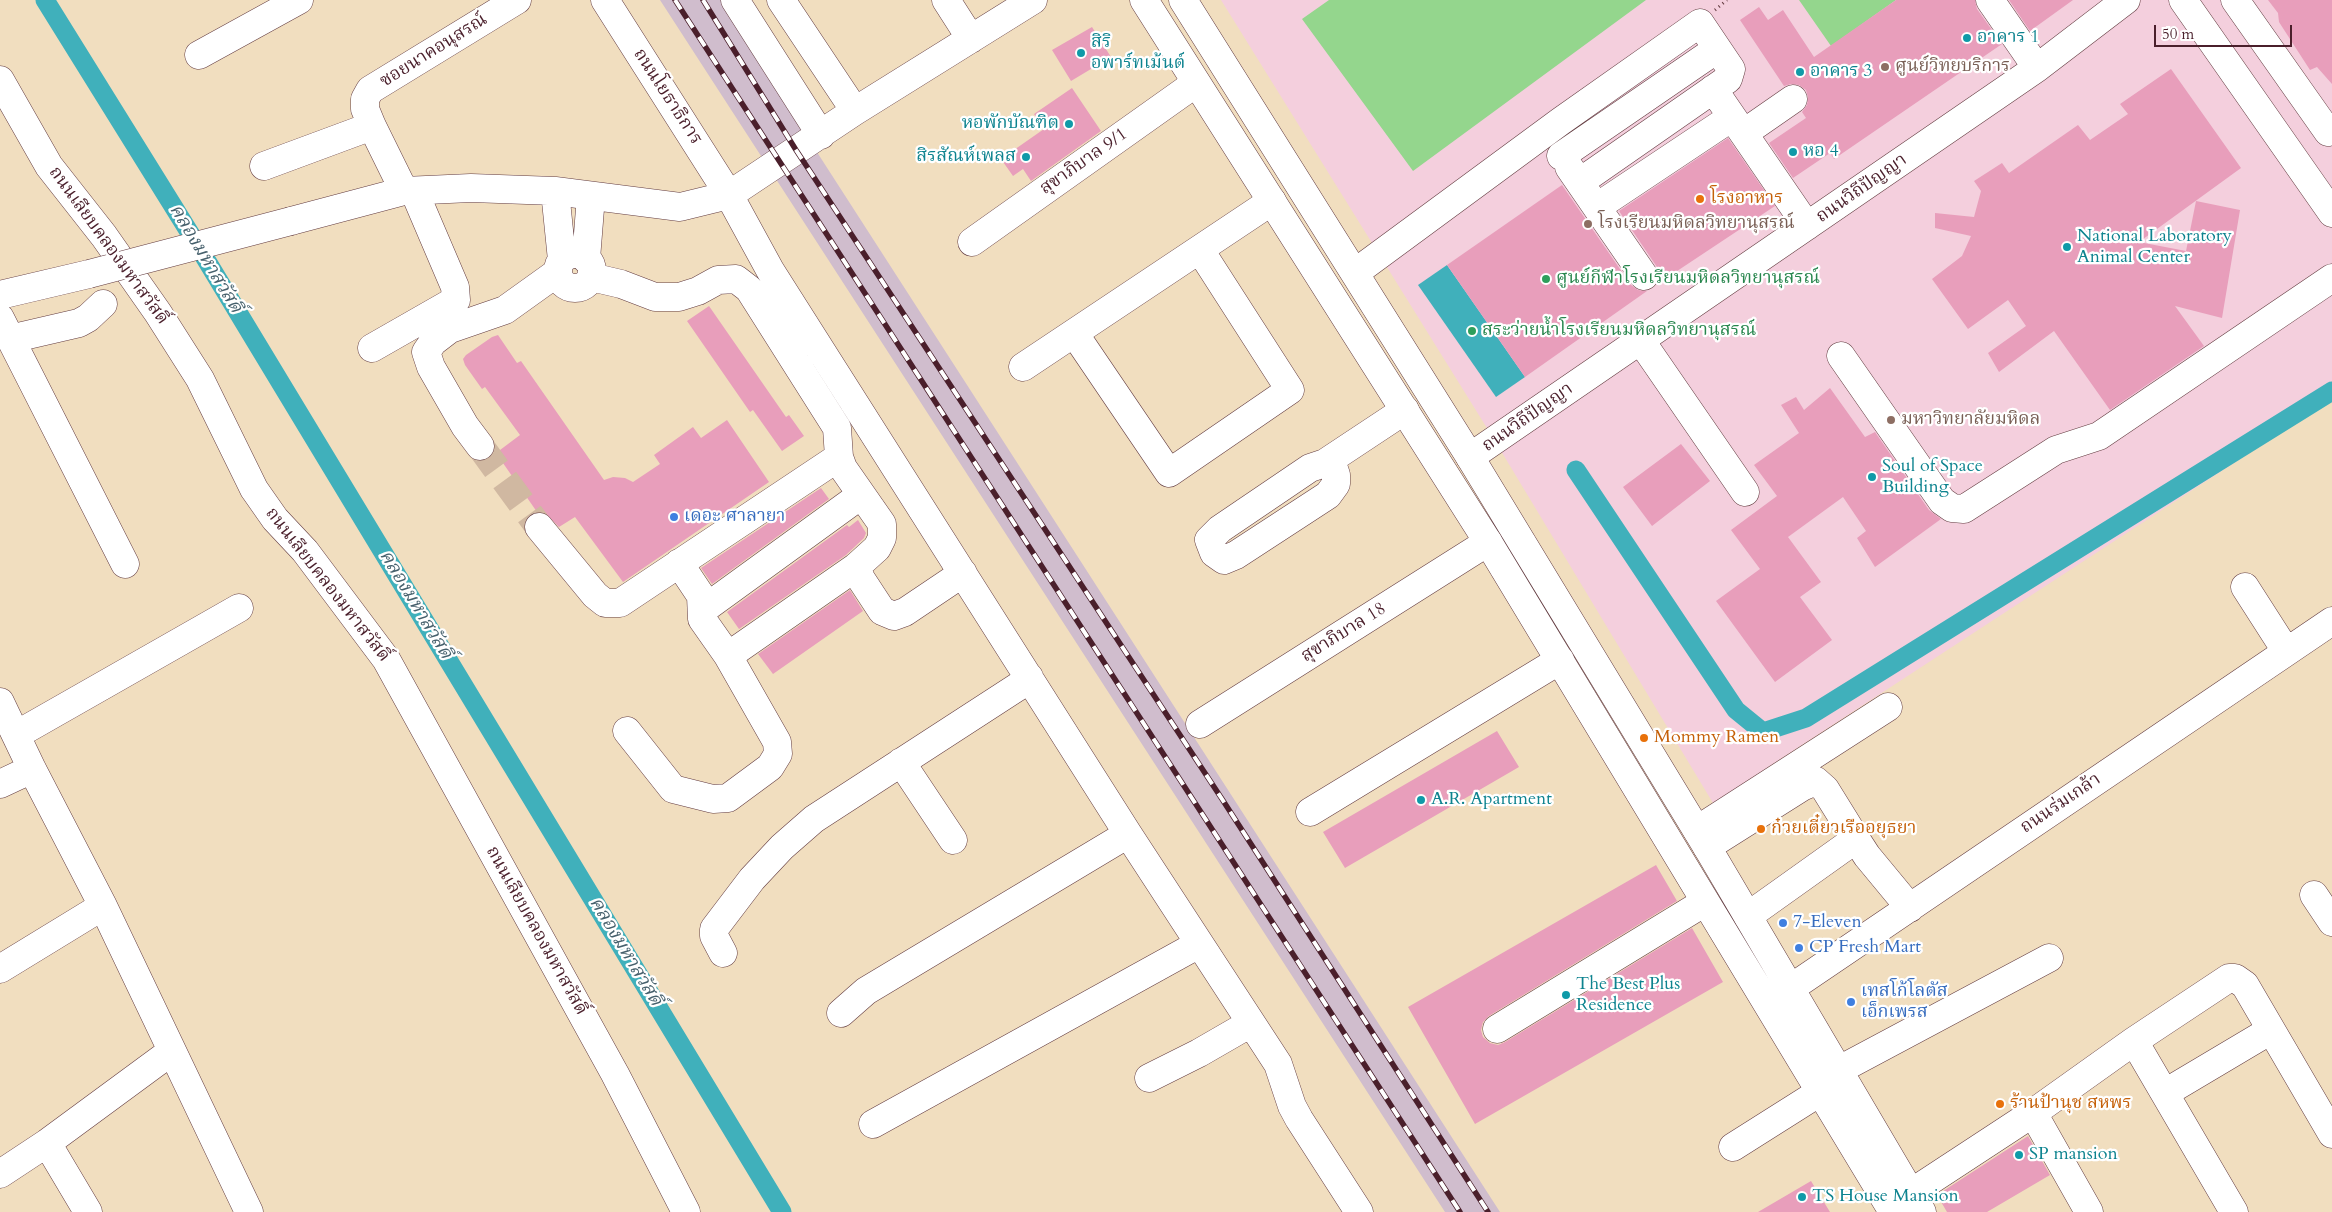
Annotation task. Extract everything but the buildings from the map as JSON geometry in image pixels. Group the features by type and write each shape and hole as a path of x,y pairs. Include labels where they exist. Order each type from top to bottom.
{"street":[{"path":"199,55 300,0"},
{"name":"ซอยนาคอนุสรณ์","path":"372,348 456,300 455,287 409,191 372,126 365,109 365,99 370,90 517,0"},
{"name":"ถนนโยธาธิการ","path":"605,0 729,195 770,270 1128,834 1278,1064 1292,1106 1299,1119 1358,1212"},
{"path":"735,0 821,135"},
{"path":"781,0 855,111"},
{"path":"946,0 971,39"},
{"path":"0,295 89,274 409,191 471,188 555,191 680,207 729,195 855,111 1034,0"},
{"path":"1144,0 1488,542 1820,1092 1904,1206"},
{"path":"1183,0 1356,272 1702,838 1839,1070 1904,1206"},
{"path":"1990,0 2037,68"},
{"path":"2183,0 2332,213"},
{"path":"2235,0 2331,129"},
{"path":"2258,0 2332,106"},
{"name":"ถนนวิถีปัญญา","path":"1470,457 2037,68 2115,3"},
{"path":"1356,272 1700,23 1731,69 1728,79 1580,182"},
{"path":"1561,156 1717,49"},
{"name":"ถนนเลียบคลองมหาสวัสดิ์","path":"0,80 49,166 104,236 158,313 200,379 254,489 275,519 305,551 386,659 615,1074 686,1212"},
{"name":"สุขาภิบาล 9/1","path":"972,242 1196,83"},
{"path":"1714,90 1807,226"},
{"path":"1597,207 1738,125 1793,99"},
{"path":"264,166 372,126"},
{"path":"1545,134 1644,276"},
{"path":"555,191 574,267"},
{"path":"480,446 465,426 436,375 426,352 433,342 450,329 506,310 574,267 591,196"},
{"path":"1023,367 1272,201"},
{"path":"1074,333 1169,473 1290,390 1200,250"},
{"path":"574,267 655,297 679,297 698,291 718,280 736,279 749,289 836,428 839,457 843,468 882,524 882,538 877,548 856,566 728,656"},
{"path":"1841,356 1942,500 1952,508 1964,509 2056,450 2099,436 2332,278"},
{"path":"103,304 88,318 79,323 5,329 125,564"},
{"path":"1641,341 1745,492"},
{"path":"1330,469 1409,417"},
{"path":"539,527 595,595 606,603 620,603 839,457"},
{"path":"704,610 861,495"},
{"name":"สุขาภิบาล 18","path":"1200,724 1488,542"},
{"path":"627,731 673,790 714,799 728,798 770,768 778,754 777,742 728,656 702,619 704,610 701,596 679,563"},
{"path":"856,566 861,579 882,611 894,616 905,612 962,573"},
{"path":"2244,587 2286,651"},
{"path":"16,735 238,608"},
{"name":"ถนนร่มเกล้า","path":"1790,988 2332,620"},
{"path":"1310,812 1560,660"},
{"path":"723,953 714,936 714,929 764,866 814,819 1022,684 1029,677"},
{"path":"0,702 32,769 103,906 249,1212"},
{"path":"1702,838 1888,707"},
{"path":"901,762 953,840"},
{"path":"0,784 32,769"},
{"path":"1702,838 1816,781 1825,789 1867,856 1910,908"},
{"path":"841,1013 866,991 1128,834"},
{"path":"1748,916 1856,839"},
{"path":"2314,895 2332,922"},
{"path":"1497,1029 1705,902"},
{"path":"0,969 103,906"},
{"path":"873,1124 1200,944"},
{"path":"1839,1070 2049,958"},
{"path":"1904,1206 2134,1041 2229,978 2235,978 2245,985 2332,1134"},
{"path":"1149,1078 1199,1053 1251,1023"},
{"path":"2165,1093 2271,1030"},
{"path":"2134,1041 2234,1212"},
{"path":"0,1174 47,1143 172,1052"},
{"path":"1733,1147 1820,1092"},
{"path":"2033,1113 2089,1212"},
{"path":"47,1143 88,1212"}],"shaded area":[{"path":"660,0 723,0 795,118 1500,1212 1445,1212"},
{"name":"มหาวิทยาลัยมหิดล","path":"1221,0 2332,0 2332,399 1713,803 1495,441"}],"green space":[{"path":"1329,0 1646,0 1413,171 1302,19"},
{"path":"1799,0 1896,0 1831,46"}],"water":[{"name":"สระว่ายน้ำโรงเรียนมหิดลวิทยานุสรณ์","path":"1447,265 1525,377 1496,397 1418,285"}],"waterway":[{"name":"คลองมหาสวัสดิ์","path":"45,0 196,243 782,1212"},
{"path":"1576,470 1736,710 1763,732 1806,718 2332,391"}],"tunnel":[{"path":"480,446 539,527"}],"railway":[{"path":"675,0 1460,1212"},
{"path":"703,0 796,150 1222,799 1488,1212"}],"place":[{"name":"อาคาร 1","path":"1967,38"},
{"name":"สิริ อพาร์ทเม้นต์","path":"1081,53"},
{"name":"ศูนย์วิทยบริการ","path":"1885,67"},
{"name":"อาคาร 3","path":"1800,72"},
{"name":"หอพักบัณฑิต","path":"1069,124"},
{"name":"หอ 4","path":"1793,152"},
{"name":"สิรสัณห์เพลส","path":"1026,157"},
{"name":"โรงอาหาร","path":"1700,199"},
{"name":"โรงเรียนมหิดลวิทยานุสรณ์","path":"1588,224"},
{"name":"National Laboratory Animal Center","path":"2067,247"},
{"name":"ศูนย์กีฬาโรงเรียนมหิดลวิทยานุสรณ์","path":"1546,279"},
{"name":"สระว่ายน้ำโรงเรียนมหิดลวิทยานุสรณ์","path":"1472,331"},
{"name":"มหาวิทยาลัยมหิดล","path":"1891,420"},
{"name":"Soul of Space Building","path":"1872,477"},
{"name":"เดอะ ศาลายา","path":"674,517"},
{"name":"Mommy Ramen","path":"1644,738"},
{"name":"A.R. Apartment","path":"1421,800"},
{"name":"ก๋วยเตี๋ยวเรืออยุธยา","path":"1761,829"},
{"name":"7-Eleven","path":"1783,923"},
{"name":"CP Fresh Mart","path":"1799,948"},
{"name":"The Best Plus Residence","path":"1566,995"},
{"name":"เทสโก้โลตัส เอ็กเพรส","path":"1851,1002"},
{"name":"ร้านป้านุช สหพร","path":"2000,1104"},
{"name":"SP mansion","path":"2019,1155"},
{"name":"TS House Mansion","path":"1802,1197"}]}
